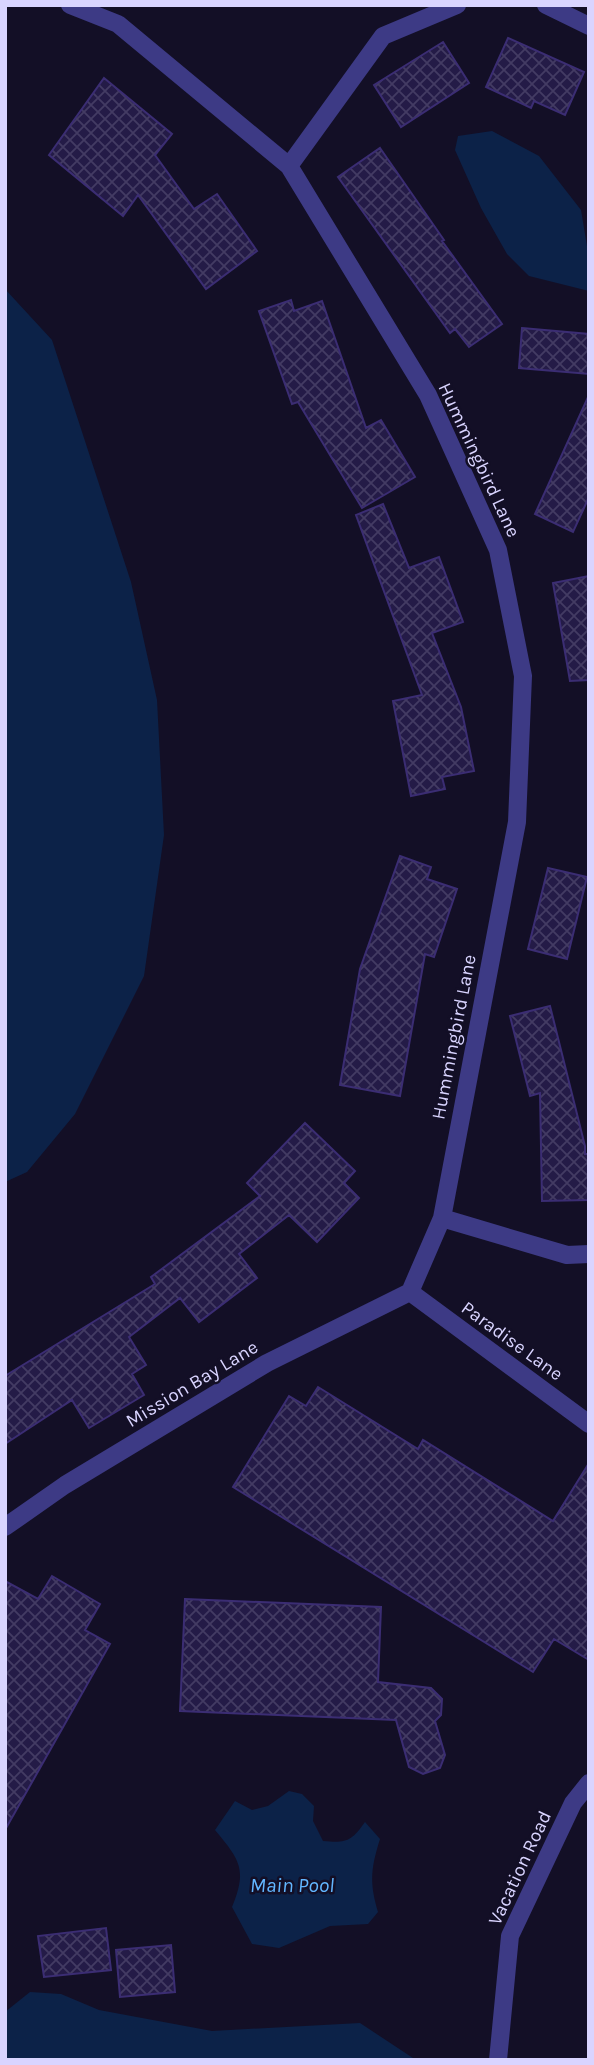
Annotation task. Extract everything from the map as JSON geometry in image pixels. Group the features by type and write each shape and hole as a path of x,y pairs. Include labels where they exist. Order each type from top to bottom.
{"street":[{"name":"Hummingbird Lane","path":"70,5 118,24 289,166 428,396 498,550 523,676 517,822 442,1218 410,1292"},
{"path":"289,166 383,36 457,5"},
{"path":"546,5 589,26"},
{"path":"442,1218 567,1255 589,1254"},
{"name":"Paradise Lane","path":"410,1292 589,1424"},
{"name":"Mission Bay Lane","path":"5,1527 65,1485 267,1363 410,1292"},
{"name":"Vacation Road","path":"498,2060 510,1936 573,1804 589,1783"}],"water":[{"path":"492,131 539,156 581,210 589,258 589,291 529,276 507,254 481,208 455,150 458,136"},
{"path":"5,289 52,340 131,582 157,700 164,835 144,976 75,1114 27,1172 5,1182"},
{"name":"Main Pool","path":"289,1791 302,1794 314,1806 313,1821 323,1841 347,1840 356,1834 365,1822 380,1839 372,1875 378,1912 368,1924 330,1926 279,1948 252,1944 232,1907 239,1883 239,1865 215,1830 235,1801 252,1810 268,1806"},
{"path":"30,1992 61,1994 99,2010 212,2031 360,2023 416,2060 5,2060 5,2012"}],"building":[{"path":"508,38 584,72 565,115 534,101 531,108 486,87"},
{"path":"443,42 469,83 401,127 374,85"},
{"path":"104,78 172,134 155,155 194,209 217,194 257,251 206,289 138,195 123,216 49,155"},
{"path":"380,148 502,324 469,347 455,329 450,333 338,177"},
{"path":"291,300 294,311 322,301 366,428 381,420 415,477 362,508 298,402 292,404 259,311"},
{"path":"522,328 589,334 589,374 519,368"},
{"path":"589,395 589,497 573,532 535,514"},
{"path":"383,504 409,568 439,557 463,622 432,633 461,707 474,771 442,777 445,789 411,796 393,701 422,695 356,515"},
{"path":"589,576 589,680 570,681 553,583"},
{"path":"400,856 431,867 427,879 457,889 434,957 425,954 400,1096 340,1085 360,969"},
{"path":"548,868 587,877 567,959 528,949"},
{"path":"550,1006 585,1154 589,1154 589,1200 542,1201 540,1093 530,1096 510,1016"},
{"path":"305,1123 355,1171 344,1183 359,1198 317,1242 289,1215 239,1254 257,1278 199,1322 180,1298 129,1337 146,1365 132,1374 144,1395 89,1428 72,1400 5,1444 5,1376 155,1284 151,1277 260,1196 247,1183"},
{"path":"318,1387 418,1449 423,1440 553,1521 589,1463 589,1660 554,1639 533,1672 233,1487 289,1396 306,1406"},
{"path":"52,1576 100,1604 85,1630 110,1644 5,1830 5,1581 38,1599"},
{"path":"185,1599 381,1607 378,1682 431,1688 442,1699 441,1715 435,1721 445,1755 440,1768 423,1774 409,1767 396,1720 180,1711"},
{"path":"106,1928 111,1970 44,1977 38,1936"},
{"path":"171,1945 175,1992 120,1997 116,1950"}]}
